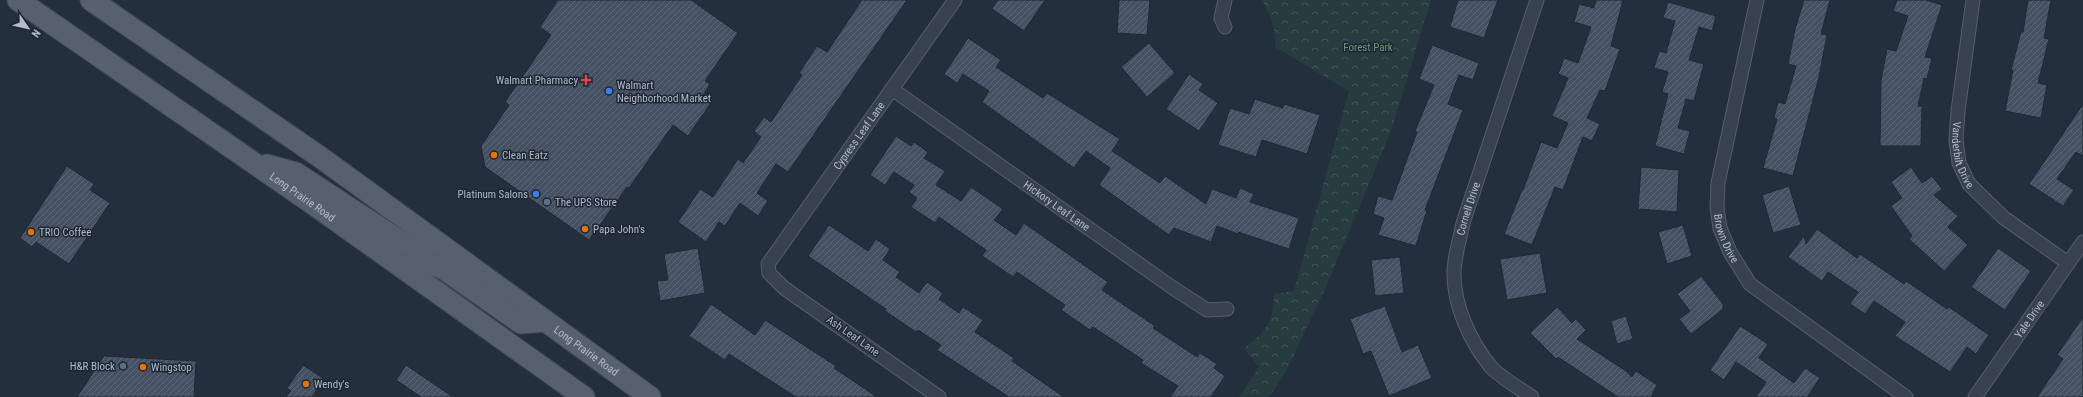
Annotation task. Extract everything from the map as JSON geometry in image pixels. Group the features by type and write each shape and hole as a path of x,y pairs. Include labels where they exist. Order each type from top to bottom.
{"main road":[{"name":"Long Prairie Road","path":"18,0 252,161 584,397"},
{"name":"Long Prairie Road","path":"90,0 247,105 650,397"},
{"path":"252,161 296,173 406,245 416,248 438,243"},
{"path":"401,266 431,264 444,269 521,323 546,321"}],"street":[{"name":"Cypress Leaf Lane","path":"769,273 768,264 773,255 955,0"},
{"path":"1225,0 1221,18 1226,27"},
{"name":"Cornell Drive","path":"1532,397 1491,367 1476,346 1456,297 1454,273 1456,254 1463,223 1537,0"},
{"name":"Brown Drive","path":"1757,0 1718,183 1717,207 1720,228 1730,252 1750,284 1906,397"},
{"name":"Vanderbilt Drive","path":"1973,0 1958,111 1956,140 1959,163 1969,184 2004,218 2068,263"},
{"name":"Hickory Leaf Lane","path":"892,89 1173,288 1207,310 1227,309"},
{"name":"Yale Drive","path":"1975,397 2083,242"},
{"name":"Ash Leaf Lane","path":"769,273 784,288 939,397"}],"green space":[{"name":"Forest Park","path":"1262,0 1431,0 1391,131 1328,282 1287,370 1269,397 1239,397 1259,367 1244,348 1258,337 1267,326 1274,304 1274,294 1294,291 1349,91 1275,47 1275,34 1272,23"}],"building":[{"name":"Walmart Neighborhood Market","path":"558,0 691,0 738,33 705,81 710,84 702,97 711,103 688,136 673,125 629,188 627,187 589,240 485,167 481,146 509,105 505,102 551,35 540,27"},
{"path":"862,0 907,0 788,172 776,164 757,193 768,201 758,216 740,203 725,226 719,222 706,242 678,222 700,189 713,197 738,159 743,163 761,137 754,131 764,117 771,122 802,75 799,73 817,46 827,52"},
{"path":"998,0 1045,0 1024,31 992,9"},
{"path":"1119,0 1150,0 1147,35 1117,33"},
{"path":"1458,0 1498,0 1484,38 1450,27"},
{"path":"1596,0 1623,0 1611,46 1620,49 1605,91 1600,90 1587,118 1600,124 1592,141 1583,137 1563,190 1555,187 1532,245 1504,234 1523,190 1541,142 1557,148 1568,123 1552,116 1568,78 1558,74 1564,58 1578,63 1591,27 1574,22 1579,4 1594,8"},
{"path":"1804,0 1830,0 1821,34 1827,35 1819,77 1793,176 1763,168 1777,119 1774,118 1778,102 1785,104 1796,66 1788,64 1795,29"},
{"path":"1897,0 1926,0 1942,5 1925,57 1932,58 1927,79 1924,78 1918,106 1922,106 1921,146 1880,146 1881,80 1887,49 1896,51 1908,16 1893,11"},
{"path":"2028,0 2051,0 2044,38 2049,39 2038,83 2047,85 2041,118 2005,111 2013,70 2011,70 2021,32 2023,32"},
{"path":"1668,2 1716,16 1712,31 1699,27 1689,60 1704,64 1694,101 1686,99 1678,128 1690,131 1684,154 1655,146 1668,94 1662,92 1668,72 1654,68 1659,51 1666,53 1675,21 1663,18"},
{"path":"968,38 1001,60 996,67 1043,98 1047,93 1120,139 1112,151 1160,183 1165,176 1206,204 1212,189 1236,198 1240,188 1254,194 1250,202 1299,218 1289,249 1238,232 1238,234 1217,226 1211,242 1174,228 1169,235 1099,185 1110,168 1086,151 1074,168 982,102 989,91 963,74 957,83 944,74"},
{"path":"1149,43 1175,73 1147,97 1121,67"},
{"path":"1432,45 1479,63 1473,80 1459,75 1448,104 1463,110 1425,210 1427,210 1416,246 1378,235 1384,218 1373,214 1378,196 1392,200 1417,132 1415,131 1434,85 1419,79"},
{"path":"1189,74 1203,84 1199,90 1218,103 1199,131 1166,109"},
{"path":"1255,99 1283,108 1284,104 1320,115 1307,154 1262,140 1256,157 1218,145 1230,108 1249,114"},
{"path":"2083,104 2083,156 2076,152 2057,179 2074,190 2063,206 2029,184"},
{"path":"896,136 911,146 914,142 928,152 924,158 945,171 936,185 961,201 971,187 1003,209 994,220 1016,235 1024,223 1108,282 1102,290 1155,326 1153,328 1197,357 1200,353 1217,364 1214,368 1225,376 1211,397 1170,397 1178,386 1141,363 1143,360 1093,327 1090,330 1061,310 1065,305 1017,272 1013,277 982,256 986,250 939,217 935,223 911,207 917,198 909,192 914,185 894,172 885,185 870,175"},
{"path":"67,166 94,184 90,190 110,203 69,264 36,242 32,247 20,238"},
{"path":"1641,167 1679,170 1677,212 1638,209"},
{"path":"1911,167 1922,183 1932,176 1942,189 1934,195 1958,216 1948,227 1968,245 1944,271 1909,239 1912,236 1891,206 1902,198 1891,182"},
{"path":"1789,186 1801,225 1773,233 1762,195"},
{"path":"829,225 868,251 876,239 890,249 883,260 900,272 896,277 919,293 927,282 943,293 939,299 959,313 963,307 983,320 975,332 1014,358 1012,361 1064,397 1009,397 937,350 941,345 918,330 916,332 885,311 886,309 808,256"},
{"path":"1683,225 1692,256 1667,264 1658,232"},
{"path":"1817,229 1857,258 1860,254 1904,284 1906,281 1947,309 1949,307 1989,335 1976,354 1967,347 1950,372 1895,336 1905,322 1874,301 1865,314 1850,304 1858,292 1828,272 1822,281 1788,257 1804,236 1806,244"},
{"path":"698,248 705,293 660,301 657,281 668,280 664,254"},
{"path":"1998,248 2031,271 2005,310 1971,287"},
{"path":"1540,253 1547,293 1507,300 1500,259"},
{"path":"1400,257 1404,293 1375,296 1371,260"},
{"path":"1701,276 1723,304 1723,309 1691,334 1679,319 1690,311 1677,294"},
{"path":"711,304 755,335 765,320 836,366 834,368 877,397 796,397 729,354 725,360 689,336"},
{"path":"1385,306 1402,352 1418,345 1432,378 1389,396 1371,351 1363,354 1350,319"},
{"path":"1557,307 1572,323 1576,319 1586,330 1577,339 1626,371 1632,377 1636,371 1657,385 1651,397 1618,397 1558,357 1556,359 1530,333"},
{"path":"1626,316 1633,339 1617,344 1611,321"},
{"path":"2083,317 2083,397 2037,397 2063,359 2057,355"},
{"path":"1740,326 1768,344 1759,358 1794,383 1805,368 1820,378 1807,397 1756,397 1766,382 1736,362 1724,380 1710,370"},
{"path":"104,356 196,361 194,397 77,397"},
{"name":"Wendy's","path":"303,365 324,379 312,397 286,397 291,391 287,388"},
{"path":"406,365 453,397 421,397 396,380"}],"place":[{"name":"Walmart Pharmacy","path":"586,80"},
{"name":"Walmart Neighborhood Market","path":"609,91"},
{"name":"Clean Eatz","path":"494,155"},
{"name":"Platinum Salons","path":"536,194"},
{"name":"The UPS Store","path":"547,202"},
{"name":"Papa John's","path":"585,229"},
{"name":"TRIO Coffee","path":"31,232"},
{"name":"H&R Block","path":"123,366"},
{"name":"Wingstop","path":"143,367"},
{"name":"Wendy's","path":"306,384"}]}
